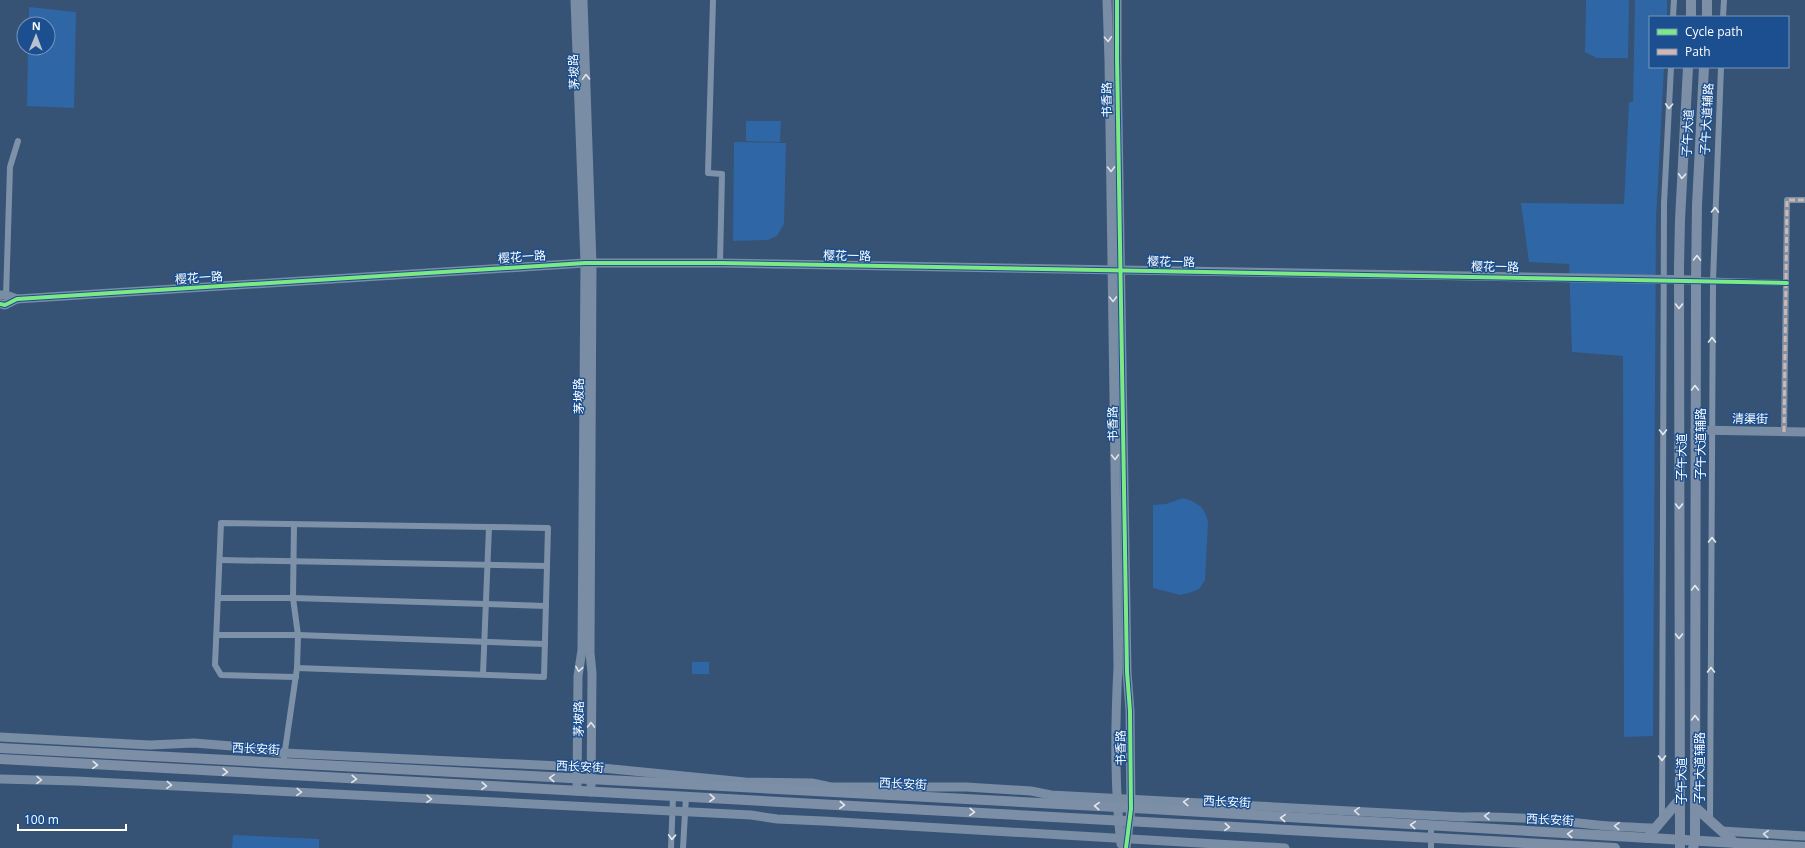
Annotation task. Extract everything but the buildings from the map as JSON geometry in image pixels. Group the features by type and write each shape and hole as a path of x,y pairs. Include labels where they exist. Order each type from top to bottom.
{"main road":[{"path":"1690,16 1691,0"},
{"path":"1707,16 1708,0"},
{"name":"子午大道","path":"1680,844 1679,280 1680,220 1688,68"},
{"name":"子午大道","path":"1694,845 1696,280 1697,205 1704,68"},
{"name":"西长安街","path":"0,748 578,780 1117,803 1431,826 1648,838 1694,845 1736,844 1805,847"},
{"name":"西长安街","path":"0,759 1615,848"},
{"path":"1648,838 1680,799"},
{"path":"1695,807 1736,844"}],"street":[{"name":"茅坡路","path":"575,0 589,264 582,650 578,676 577,791"},
{"name":"茅坡路","path":"583,0 589,264 590,654 592,673 591,792"},
{"path":"713,0 708,173 722,174 720,264"},
{"name":"书香路","path":"1107,0 1117,271 1127,672 1130,711 1131,804 1124,844"},
{"name":"书香路","path":"1117,0 1118,667 1116,707 1117,803 1118,820 1124,844"},
{"path":"1673,16 1674,0"},
{"path":"1723,16 1724,0"},
{"path":"1131,804 1462,817 1487,816 1589,824 1659,824 1664,203 1671,68"},
{"name":"子午大道辅路","path":"1710,821 1713,281 1721,68"},
{"path":"3,300 10,167 18,141"},
{"path":"1784,432 1787,200 1805,200"},
{"name":"樱花一路","path":"3,300 589,264 720,264 1696,280"},
{"path":"1696,280 1787,283"},
{"name":"清渠街","path":"1695,430 1805,432"},
{"path":"296,677 221,675 215,665 221,523 548,528 544,677 297,668"},
{"path":"283,764 297,668 298,635 293,598 294,525"},
{"path":"483,674 489,527"},
{"path":"220,560 547,566"},
{"path":"219,598 293,598 546,606"},
{"path":"217,635 298,635 545,644"},
{"path":"0,737 150,745 194,743 244,747 284,753 578,768 591,767 745,782 798,782 831,787 966,787 1031,791 1117,803"},
{"path":"578,740 591,740"},
{"path":"0,779 76,781 750,815 803,821 823,821 1124,844 1285,848"},
{"path":"671,848 673,797"},
{"path":"683,848 686,797"},
{"path":"1430,848 1431,826"},
{"path":"1722,831 1805,836"}],"shaded area":[{"path":"1586,0 1629,0 1628,58 1597,58 1585,52"},
{"path":"1635,0 1667,0 1667,16 1649,16 1649,68 1664,68 1656,219 1653,736 1624,737 1623,356 1572,352 1569,264 1529,262 1521,203 1624,204 1629,102 1633,102"},
{"path":"29,7 76,12 74,108 27,106 28,56 56,56 56,16 29,16"},
{"path":"746,121 781,121 780,142 746,141"},
{"path":"734,142 786,143 784,224 777,236 768,240 733,241"},
{"path":"1183,498 1200,506 1205,512 1208,522 1205,580 1199,589 1180,595 1153,588 1153,505 1166,504"},
{"path":"692,662 709,662 709,674 692,674"},
{"path":"233,835 319,839 319,848 232,848"}],"marked path":[{"path":"1784,432 1787,200 1805,200"}],"cycle path":[{"path":"1117,0 1127,672 1130,711 1131,809 1126,848"},
{"path":"0,304 5,305 17,299 585,263 720,263 1787,283"}]}
